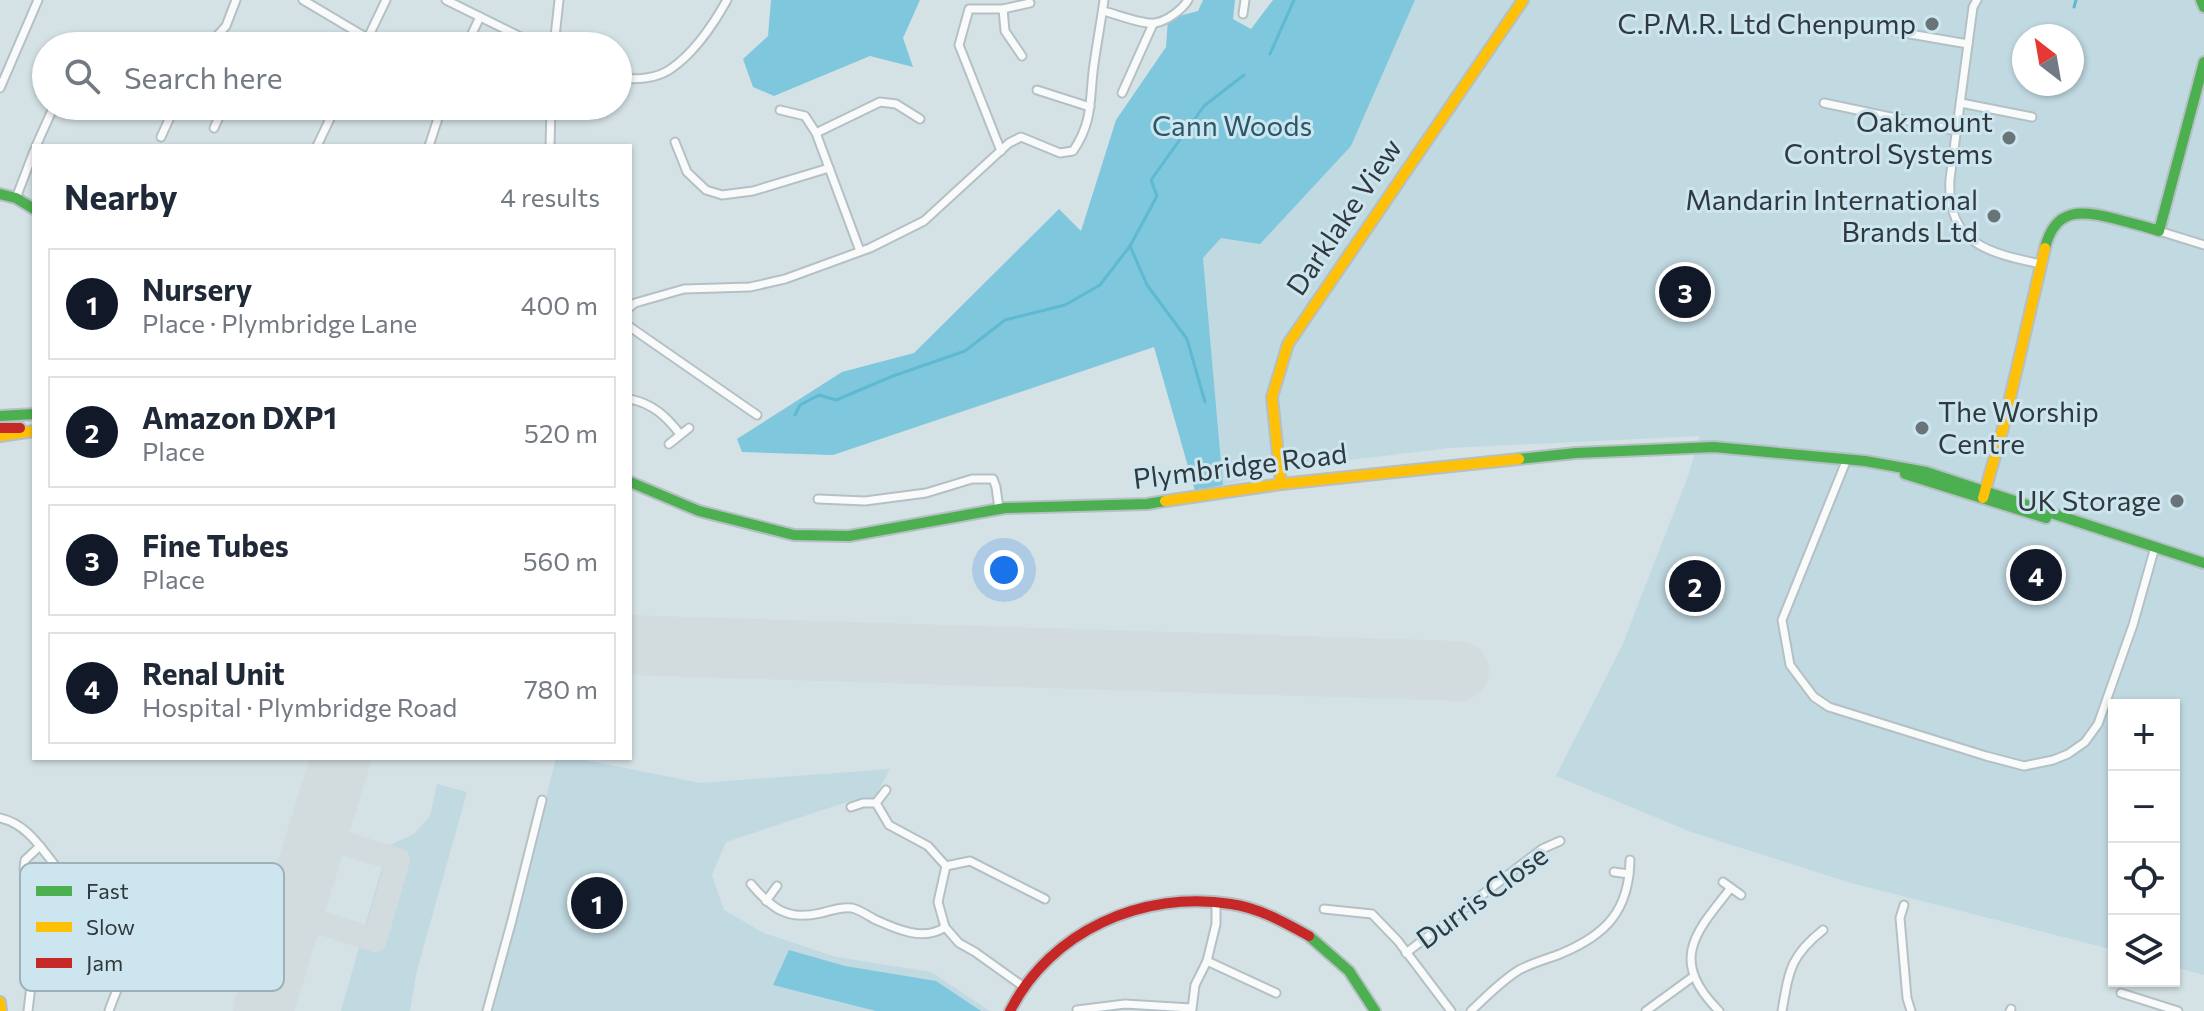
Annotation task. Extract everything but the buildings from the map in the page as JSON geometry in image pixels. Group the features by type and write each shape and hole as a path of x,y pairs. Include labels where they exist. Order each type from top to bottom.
{"main road":[{"name":"Darklake View","path":"1281,484 1272,397 1288,344 1523,0"},
{"path":"2201,0 2204,7"},
{"path":"1984,495 2041,264 2053,228 2071,213 2087,211 2159,231 2204,62"},
{"path":"0,194 16,198 32,208"},
{"path":"0,416 32,414"},
{"path":"0,428 32,429"},
{"path":"0,436 32,429"},
{"name":"Plymbridge Road","path":"632,483 699,511 794,535 849,536 999,509 1147,504 1281,484 1592,451 1714,447 1865,461 1926,472 1984,495 2204,566"},
{"path":"1010,1011 1038,969 1091,926 1113,915 1159,902 1185,899 1234,904 1274,917 1313,939 1346,968 1375,1011"},
{"path":"0,1002 1,1011"}],"street":[{"path":"0,88 2,76 38,0"},
{"path":"221,32 236,0"},
{"path":"303,0 351,32"},
{"path":"371,32 386,0"},
{"path":"446,0 511,32"},
{"path":"556,32 559,0"},
{"path":"632,79 671,70 709,31 727,0"},
{"path":"632,303 684,289 750,287 785,279 860,251 924,221 1001,151 1021,137 1060,153 1073,151 1083,137 1088,122 1104,0"},
{"path":"1103,11 1153,24 1174,14 1188,0"},
{"path":"1243,14 1245,0"},
{"path":"1977,0 1973,7 1949,191 1953,214 1976,244 2007,257 2041,264"},
{"path":"1001,151 959,45 962,26 969,9 1003,9 1030,3"},
{"path":"1003,9 1005,31 1022,56"},
{"path":"473,32 480,17"},
{"path":"1122,93 1153,24"},
{"path":"1875,28 1968,44"},
{"path":"1037,90 1090,107"},
{"path":"816,133 880,102 896,104 920,119"},
{"path":"1824,103 1957,131"},
{"path":"1961,103 2032,117"},
{"path":"780,110 805,116 816,133 860,251"},
{"path":"37,144 48,120"},
{"path":"161,137 169,120"},
{"path":"214,128 218,120"},
{"path":"318,144 329,120"},
{"path":"430,144 437,120"},
{"path":"550,144 551,120"},
{"path":"675,142 687,172 706,190 722,195 753,191 829,168"},
{"path":"16,198 32,156"},
{"path":"2159,231 2204,245"},
{"path":"632,328 757,415"},
{"path":"632,399 644,402 666,416 680,434"},
{"path":"669,444 689,428"},
{"path":"1847,459 1782,620 1790,665 1814,697 1829,707 1986,756 2024,766 2068,754 2085,742 2098,724 2133,625 2155,550"},
{"path":"818,499 865,501 926,493 972,479 993,479 999,509"},
{"path":"876,803 886,790"},
{"path":"487,1011 542,800"},
{"path":"851,807 876,803"},
{"path":"876,803 889,825 928,846 946,866 938,902 945,927 959,943 1024,987"},
{"path":"0,818 19,824 54,863"},
{"name":"Durris Close","path":"1406,953 1542,849 1556,843 1556,855"},
{"path":"25,863 40,846"},
{"path":"1471,1011 1520,970 1565,952 1599,933 1625,897 1630,860"},
{"path":"946,866 970,861 1045,899"},
{"path":"1614,872 1629,874"},
{"path":"1723,882 1741,895"},
{"path":"751,884 766,901 784,912 797,915 810,916 849,908 894,928 924,935 936,934 945,927"},
{"path":"766,901 777,886"},
{"path":"1719,1011 1701,990 1694,976 1691,957 1695,936 1730,889"},
{"path":"1024,899 1028,890"},
{"path":"1077,1010 1125,1004 1192,1009 1195,985 1207,961 1216,924 1216,901"},
{"path":"1904,905 1900,918 1907,998 1911,1011"},
{"path":"1324,909 1372,914 1398,941 1451,1011"},
{"path":"1782,1011 1788,976 1797,954 1823,930"},
{"path":"1207,961 1276,993"},
{"path":"1646,1011 1694,976"},
{"path":"28,1011 30,991"},
{"path":"109,1011 116,991"},
{"path":"2121,993 2178,1011"}],"shaded area":[{"path":"1415,0 2204,0 2204,975 2180,969 2180,699 2108,699 2108,948 1851,883 1691,832 1556,776 1622,646 1688,476 1700,436 1450,448 1265,470 1260,477 1223,485 1203,258 1221,238 1351,146"},
{"path":"556,760 585,760 700,783 890,769 874,799 850,801 726,842 712,875 724,910 764,933 836,957 931,972 990,1011 493,1011"},
{"path":"437,784 467,792 417,970 410,1011 341,1011 388,846 414,834 430,816"}],"green space":[{"path":"771,0 920,0 903,38 913,67 870,56 774,96 753,87 743,59 768,36"},
{"name":"Cann Woods","path":"1203,0 1235,0 1233,19 1251,29 1273,0 1415,0 1351,146 1260,244 1221,238 1203,258 1223,485 1195,491 1154,347 833,455 742,452 737,439 842,372 914,353 1059,209 1081,231 1116,120 1166,47 1168,19 1198,11"},
{"path":"789,950 845,966 936,981 981,1011 876,1011 773,985"}],"waterway":[{"path":"1270,54 1294,0"},
{"path":"2074,7 2076,0"},
{"path":"795,415 800,405 819,395 836,400 965,351 1005,320 1065,305 1100,285 1130,246 1157,196 1151,180 1204,106 1244,75"},
{"path":"1130,246 1147,285 1187,339 1205,402"}],"taxiway":[{"path":"292,914 375,940 398,860 317,835"}],"runway":[{"path":"632,645 1459,671"},
{"path":"284,943 340,760"},
{"path":"263,1011 269,991"}],"traffic: fast":[{"path":"2201,0 2204,7"},
{"path":"2045,248 2050,235 2063,218 2081,213 2159,231 2204,62"},
{"path":"0,194 16,198 32,208"},
{"path":"0,416 32,414"},
{"path":"1519,459 1576,453 1714,447 1865,461 1926,472 2204,563"},
{"path":"1905,474 2046,518"},
{"path":"632,483 699,511 794,535 849,536 1005,508 1165,501"},
{"path":"1309,936 1349,971 1375,1011"}],"traffic: slow":[{"path":"1281,484 1272,397 1288,344 1523,0"},
{"path":"1983,498 2003,428 2045,248"},
{"path":"0,436 32,431"},
{"path":"1165,501 1281,484 1519,459"},
{"path":"0,1002 1,1011"}],"traffic: jam":[{"path":"0,428 20,428"},
{"path":"1010,1011 1027,983 1074,938 1102,922 1133,911 1198,901 1231,904 1261,912 1309,936"}],"place":[{"name":"C.P.M.R. Ltd Chenpump","path":"1932,24"},
{"name":"Oakmount Control Systems","path":"2009,138"},
{"name":"Mandarin International Brands Ltd","path":"1994,216"},
{"name":"Fine Tubes","path":"1685,292"},
{"name":"The Worship Centre","path":"1922,428"},
{"name":"UK Storage","path":"2177,501"},
{"name":"Renal Unit","path":"2036,575"},
{"name":"Amazon DXP1","path":"1695,586"},
{"name":"Nursery","path":"597,903"}]}
